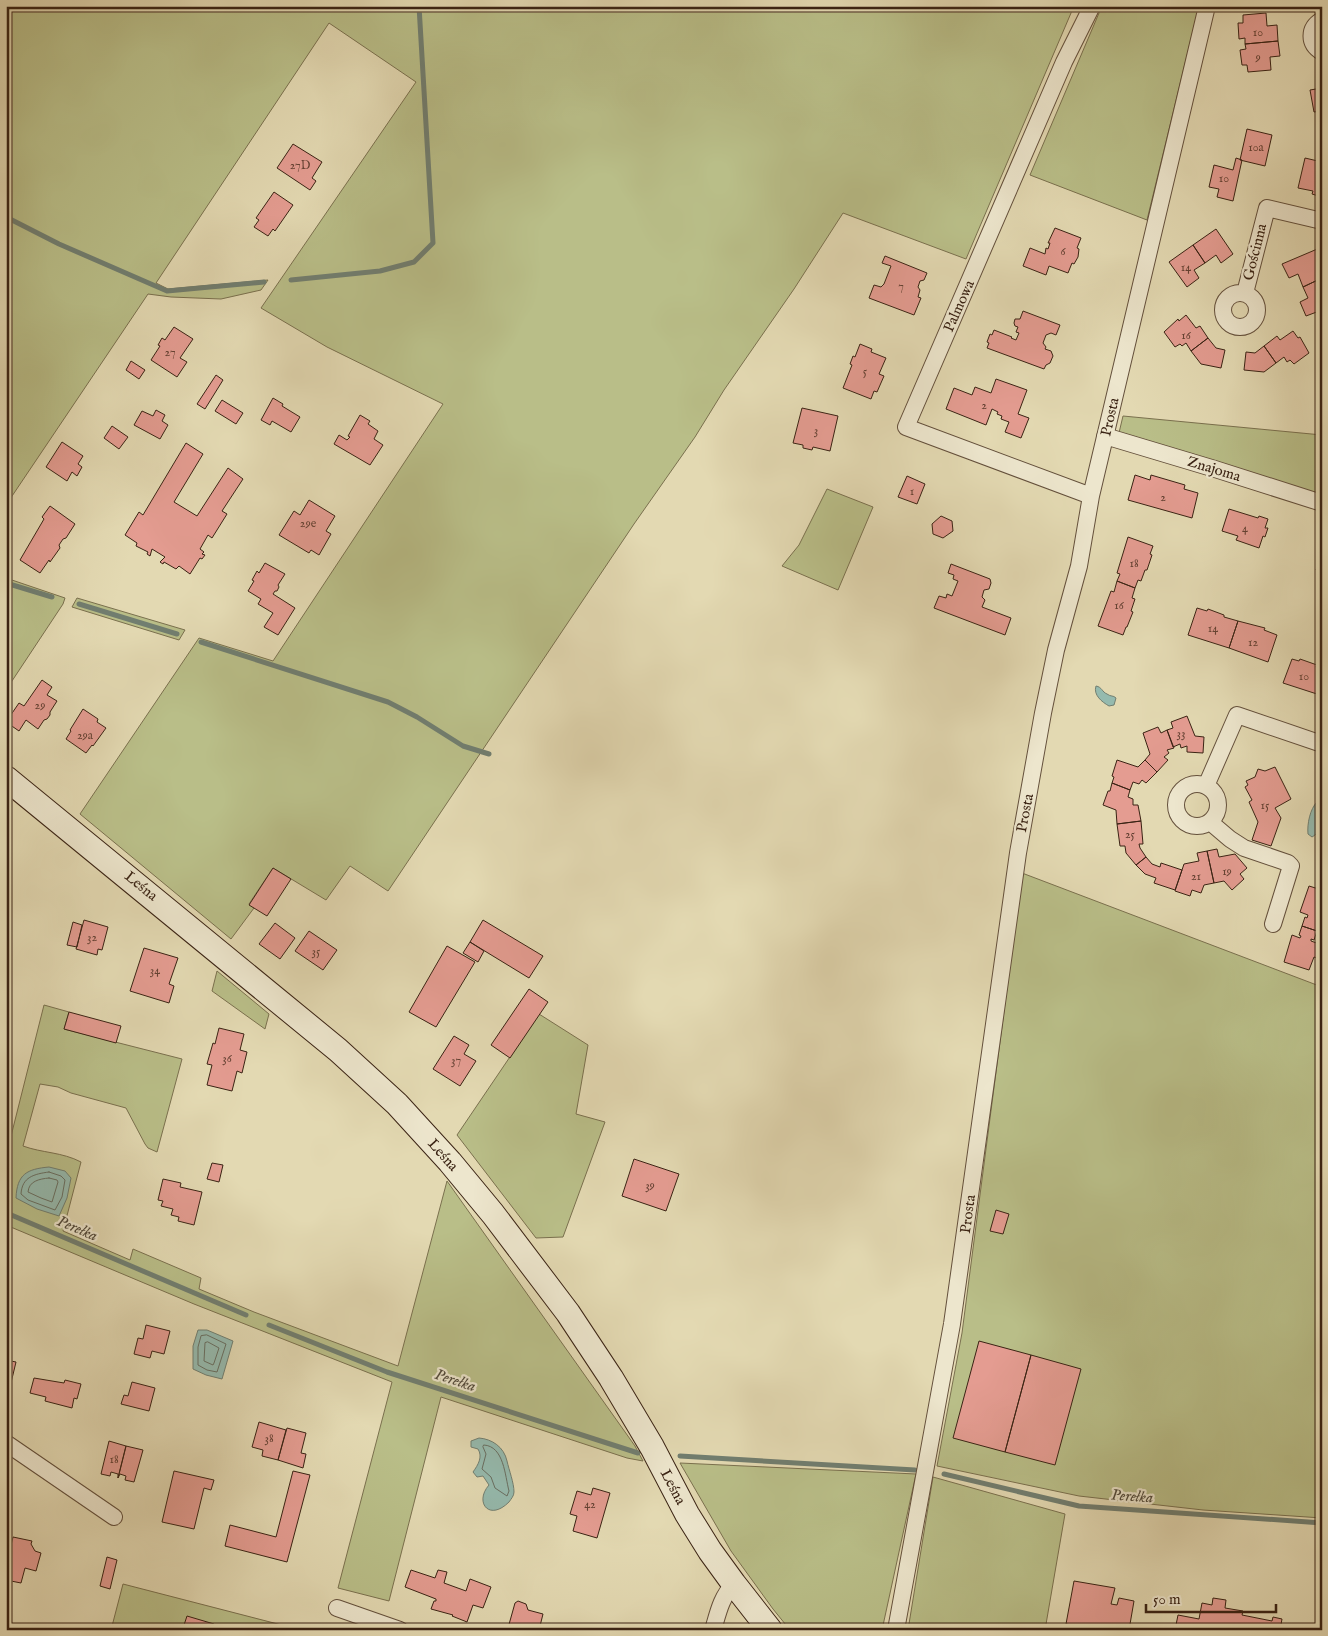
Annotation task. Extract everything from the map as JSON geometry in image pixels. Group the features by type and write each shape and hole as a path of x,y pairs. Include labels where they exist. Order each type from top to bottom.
{"street":[{"name":"Palmowa","path":"1091,496 906,426 1064,62 1092,6"},
{"name":"Prosta","path":"896,1630 952,1324 1018,853 1043,714 1056,650 1078,566 1091,496 1207,6"},
{"path":"1322,20 1313,27 1311,40 1314,46 1322,52"},
{"name":"Gościnna","path":"1245,293 1267,208 1322,221"},
{"name":"Znajoma","path":"1105,436 1322,503"},
{"path":"1206,786 1237,715 1322,744"},
{"name":"Leśna","path":"6,778 334,1046 397,1104 450,1162 498,1221 573,1321 633,1416 687,1514 734,1584 770,1630"},
{"path":"1194,785 1206,786 1214,792 1218,799 1218,807 1217,814 1210,822 1199,826 1192,826 1180,818 1176,804 1182,791 1194,785"},
{"path":"1210,822 1244,848 1288,863 1291,866 1273,924"},
{"path":"7,1449 114,1516"},
{"path":"713,1630 721,1602 734,1584"},
{"path":"337,1608 400,1630"}],"green space":[{"path":"6,6 1074,6 966,259 843,213 794,289 724,390 695,437 634,524 388,891 350,866 326,900 273,868 249,904 254,908 231,939 80,814 199,638 273,661 443,404 327,347 261,308 416,82 329,23 156,283 168,289 268,280 261,290 221,299 148,294 6,505"},
{"path":"1102,6 1199,6 1147,220 1030,175"},
{"path":"1123,416 1322,435 1322,497 1118,437"},
{"path":"827,489 873,507 838,590 782,566 799,545"},
{"path":"6,578 65,598 63,604 6,690"},
{"path":"77,598 185,630 179,640 72,607"},
{"path":"1022,873 1322,987 1322,1518 1203,1510 1079,1496 937,1466 962,1333"},
{"path":"217,971 269,1014 265,1029 212,991"},
{"path":"44,1005 69,1012 64,1029 182,1059 157,1152 148,1148 145,1144 126,1108 71,1093 58,1087 40,1084 23,1146 67,1156 81,1162 63,1231 130,1260 133,1249 201,1278 199,1289 254,1312 398,1366 447,1181 635,1446 643,1461 627,1458 441,1397 389,1601 338,1588 392,1382 194,1304 6,1225 6,1156"},
{"path":"539,1014 588,1045 576,1114 605,1122 563,1237 536,1238 457,1135"},
{"path":"680,1463 916,1474 882,1630 790,1630 731,1551"},
{"path":"933,1477 1065,1514 1045,1630 908,1630"},
{"path":"123,1584 301,1630 111,1630"}],"water":[{"path":"1096,686 1116,698 1114,705 1109,706 1101,700 1097,695"},
{"path":"1322,800 1321,826 1312,837 1308,834 1308,826 1312,809 1317,802"},
{"path":"49,1167 65,1171 71,1178 67,1198 59,1216 37,1209 16,1198 18,1183 25,1174 35,1169"},
{"path":"198,1330 207,1330 233,1341 222,1379 193,1369 193,1346"},
{"path":"479,1438 493,1442 500,1448 505,1456 512,1481 514,1495 502,1508 495,1510 490,1510 483,1503 485,1491 489,1485 483,1476 477,1477 473,1472 478,1464 480,1455 478,1449 471,1447 471,1441"}],"building":[{"path":"1266,13 1267,26 1277,25 1278,41 1245,44 1245,38 1239,39 1238,23 1243,23 1243,15"},
{"path":"1278,41 1280,56 1270,57 1271,70 1248,72 1247,65 1242,65 1240,50 1246,49 1245,44"},
{"path":"1322,88 1322,111 1314,112 1310,90"},
{"path":"1247,129 1272,135 1265,166 1240,160"},
{"path":"293,144 322,162 312,178 316,181 310,190 277,168"},
{"path":"1236,158 1242,160 1233,201 1217,197 1219,189 1209,187 1214,165 1233,170"},
{"path":"1305,158 1322,162 1322,197 1312,194 1313,191 1298,188"},
{"path":"274,192 293,205 275,231 273,229 268,236 254,227 259,220 256,218"},
{"path":"1055,228 1081,238 1077,248 1079,249 1078,257 1074,264 1072,263 1068,273 1049,266 1046,275 1023,266 1030,248 1045,254"},
{"path":"1216,229 1233,254 1221,263 1216,255 1205,263 1193,245"},
{"path":"1193,245 1205,263 1194,270 1199,278 1187,287 1169,262"},
{"path":"1322,247 1322,264 1317,266 1322,278 1303,287 1298,274 1289,278 1282,264"},
{"path":"885,256 927,273 924,280 920,281 918,287 920,290 918,297 921,298 914,315 869,298 874,285 881,287 884,284 891,266 882,263"},
{"path":"1322,278 1322,310 1306,316 1300,302 1308,298 1303,287"},
{"path":"1023,311 1060,325 1056,335 1051,333 1046,335 1043,343 1046,347 1045,349 1051,351 1053,356 1050,363 1044,369 987,348 990,334 992,335 994,330 1016,340 1019,333 1016,332 1018,327 1014,323 1015,319 1020,319"},
{"path":"1186,315 1196,328 1200,326 1208,338 1191,351 1186,343 1175,347 1164,332 1178,319 1179,321"},
{"path":"174,327 193,339 180,358 187,362 177,377 151,360 160,346 158,345 162,338 165,340"},
{"path":"1293,331 1298,338 1300,337 1309,353 1294,364 1290,360 1287,362 1284,357 1276,363 1264,346 1277,336 1280,340"},
{"path":"1208,338 1216,348 1225,350 1221,368 1201,364 1191,351"},
{"path":"860,344 872,349 871,352 886,358 879,374 884,376 877,392 874,391 871,399 843,388 852,365 850,364 853,356 855,357"},
{"path":"1264,346 1276,363 1264,372 1244,370 1246,352 1255,353"},
{"path":"131,361 145,370 139,379 126,370"},
{"path":"216,375 223,380 205,409 197,404"},
{"path":"996,379 1027,390 1018,414 1029,418 1021,438 1005,432 1009,422 1001,419 1002,416 992,409 986,425 946,409 954,388 972,395 975,387 991,393"},
{"path":"273,398 300,417 291,432 272,421 270,425 261,420"},
{"path":"222,400 243,413 236,424 215,411"},
{"path":"802,408 838,416 830,451 813,447 812,450 803,448 803,445 793,443"},
{"path":"156,410 165,415 162,421 168,425 160,439 134,425 142,411 153,416"},
{"path":"360,415 370,421 368,424 378,431 374,439 383,445 370,465 334,444 339,435 347,440 350,437 348,436"},
{"path":"112,426 128,437 119,449 104,438"},
{"path":"62,442 83,456 78,464 82,467 77,476 72,472 67,481 46,467"},
{"path":"186,443 203,454 174,502 197,516 228,468 243,479 222,511 227,514 212,538 208,535 200,549 204,552 202,554 205,555 202,559 200,558 190,574 179,566 176,569 164,562 163,564 160,562 165,557 152,549 150,556 147,554 148,552 136,546 137,543 125,535 139,512 143,515"},
{"path":"1135,475 1150,480 1151,475 1185,485 1184,489 1198,493 1192,518 1128,500"},
{"path":"907,476 925,484 917,504 898,497"},
{"path":"309,500 335,516 326,531 331,534 319,555 311,550 309,553 279,535 294,511 300,515"},
{"path":"50,506 75,524 59,545 60,548 50,562 49,560 40,573 20,560 44,519 42,517"},
{"path":"1229,509 1258,518 1259,516 1268,519 1265,528 1268,528 1259,548 1236,540 1238,536 1222,531"},
{"path":"941,516 952,521 953,531 943,538 933,534 932,524"},
{"path":"1128,537 1153,546 1147,570 1145,570 1141,581 1138,580 1135,588 1117,581 1120,574 1117,573"},
{"path":"1322,552 1322,572 1316,570"},
{"path":"265,563 285,574 278,585 277,591 273,594 295,608 278,635 264,627 273,613 258,604 261,599 248,591 257,571 259,573"},
{"path":"951,564 990,579 989,589 984,590 982,597 985,600 982,607 1011,618 1005,635 934,608 939,596 946,598 947,594 952,596 958,581 953,579 954,575 948,573"},
{"path":"1117,581 1135,588 1132,598 1135,599 1131,611 1133,612 1123,635 1098,626 1111,591 1114,592"},
{"path":"1197,608 1207,611 1208,609 1238,621 1229,648 1188,635"},
{"path":"1238,621 1265,628 1264,630 1277,635 1268,662 1229,648"},
{"path":"1292,659 1299,661 1300,659 1317,665 1316,667 1322,669 1322,691 1320,695 1283,683"},
{"path":"42,680 52,687 47,695 57,701 50,715 38,729 26,720 19,731 6,722 19,703 24,706"},
{"path":"83,709 98,719 97,722 106,728 86,753 66,739"},
{"path":"1187,716 1195,736 1204,737 1203,753 1187,752 1187,746 1181,748 1180,744 1173,747 1167,730 1173,728 1171,722"},
{"path":"1158,727 1161,733 1167,730 1174,748 1167,750 1169,753 1164,757 1168,760 1157,772 1145,760 1150,754 1143,733"},
{"path":"1117,760 1138,767 1145,760 1157,772 1146,783 1142,780 1139,784 1133,782 1130,790 1112,783"},
{"path":"1275,767 1291,799 1275,808 1281,818 1271,846 1252,840 1258,822 1249,802 1252,800 1245,787 1248,785 1246,781 1255,777 1258,769 1265,771"},
{"path":"1112,783 1130,790 1128,797 1133,799 1133,805 1138,805 1141,821 1117,824 1116,810 1103,805"},
{"path":"1141,821 1143,844 1139,844 1146,857 1136,865 1126,853 1125,846 1120,846 1117,824"},
{"path":"1217,849 1219,857 1235,854 1247,868 1240,874 1244,879 1232,890 1224,881 1214,883 1207,851"},
{"path":"1207,851 1214,883 1204,885 1201,893 1192,890 1190,896 1175,891 1184,864 1199,861 1197,853"},
{"path":"1146,857 1152,864 1160,867 1161,863 1182,870 1175,890 1154,883 1156,878 1145,874 1136,865"},
{"path":"273,868 291,879 267,916 249,905"},
{"path":"1309,886 1322,890 1322,920 1318,918 1320,922 1317,931 1302,926 1305,917 1307,918 1308,915 1300,912"},
{"path":"84,920 108,927 102,950 98,949 97,955 76,949"},
{"path":"483,920 543,956 529,978 470,942"},
{"path":"73,922 82,925 77,947 67,945"},
{"path":"275,923 295,938 280,959 259,944"},
{"path":"1302,926 1317,931 1314,940 1311,939 1311,941 1322,945 1322,960 1314,957 1309,970 1284,962 1292,935 1300,938"},
{"path":"309,931 337,950 323,970 295,951"},
{"path":"470,942 484,951 478,962 463,953"},
{"path":"447,946 475,962 436,1027 409,1012"},
{"path":"144,948 178,958 169,984 174,986 169,1003 130,991"},
{"path":"529,989 548,1002 510,1058 491,1045"},
{"path":"69,1012 121,1026 116,1043 64,1029"},
{"path":"219,1028 244,1034 240,1050 247,1052 242,1073 237,1071 232,1091 207,1085 212,1065 207,1064"},
{"path":"454,1036 469,1045 464,1054 476,1061 460,1086 433,1069"},
{"path":"634,1159 679,1174 666,1211 622,1196"},
{"path":"212,1163 223,1165 219,1182 207,1179"},
{"path":"163,1179 181,1183 180,1187 202,1192 194,1225 178,1221 179,1217 171,1215 173,1209 161,1206 163,1201 158,1200"},
{"path":"996,1210 1009,1214 1003,1234 990,1231"},
{"path":"146,1325 170,1331 164,1354 152,1351 150,1358 134,1354 138,1338 143,1339"},
{"path":"979,1341 1031,1355 1005,1452 953,1438"},
{"path":"1031,1355 1081,1369 1055,1465 1005,1452"},
{"path":"6,1360 16,1362 10,1387 6,1386"},
{"path":"34,1378 64,1383 65,1380 81,1384 77,1399 74,1398 72,1408 45,1401 46,1397 30,1393"},
{"path":"132,1382 155,1388 149,1411 121,1404 124,1395 128,1396"},
{"path":"259,1422 286,1430 278,1460 262,1456 263,1450 252,1447"},
{"path":"287,1428 306,1433 301,1453 306,1454 303,1468 278,1460"},
{"path":"109,1441 126,1446 118,1478 118,1474 111,1472 110,1476 101,1474"},
{"path":"126,1446 143,1450 134,1482 125,1480 126,1476 120,1474 118,1478"},
{"path":"174,1471 214,1480 211,1490 204,1488 194,1529 162,1522"},
{"path":"293,1471 310,1475 287,1562 225,1546 230,1525 276,1537"},
{"path":"593,1488 610,1493 597,1538 573,1531 577,1516 570,1514 577,1491 591,1495"},
{"path":"13,1537 32,1541 31,1544 35,1551 41,1553 36,1571 25,1568 21,1583 6,1580 6,1565"},
{"path":"107,1557 117,1560 110,1589 100,1586"},
{"path":"411,1570 435,1578 438,1570 447,1572 444,1583 466,1591 470,1579 491,1587 483,1608 473,1605 467,1622 453,1615 431,1609 436,1599 405,1587"},
{"path":"1074,1581 1115,1588 1111,1604 1117,1605 1119,1598 1134,1601 1129,1630 1097,1630 1066,1624"},
{"path":"1213,1598 1226,1600 1225,1608 1243,1611 1242,1615 1272,1621 1273,1617 1282,1619 1280,1630 1175,1630 1178,1615 1199,1619 1202,1603 1212,1605"},
{"path":"518,1601 526,1604 528,1610 543,1614 539,1630 515,1630 508,1628 515,1603"},
{"path":"187,1616 214,1624 212,1630 183,1628"}],"waterway":[{"path":"291,280 380,271 414,262 433,243 419,6"},
{"path":"6,217 59,244 167,291 264,282"},
{"path":"6,583 52,597"},
{"path":"79,604 177,634"},
{"path":"201,642 388,702 417,717 463,746 489,754"},
{"name":"Perełka","path":"9,1214 246,1315"},
{"name":"Perełka","path":"269,1325 387,1372 638,1453"},
{"name":"Perełka","path":"680,1456 915,1470"},
{"name":"Perełka","path":"944,1474 1079,1506 1322,1523"}]}
